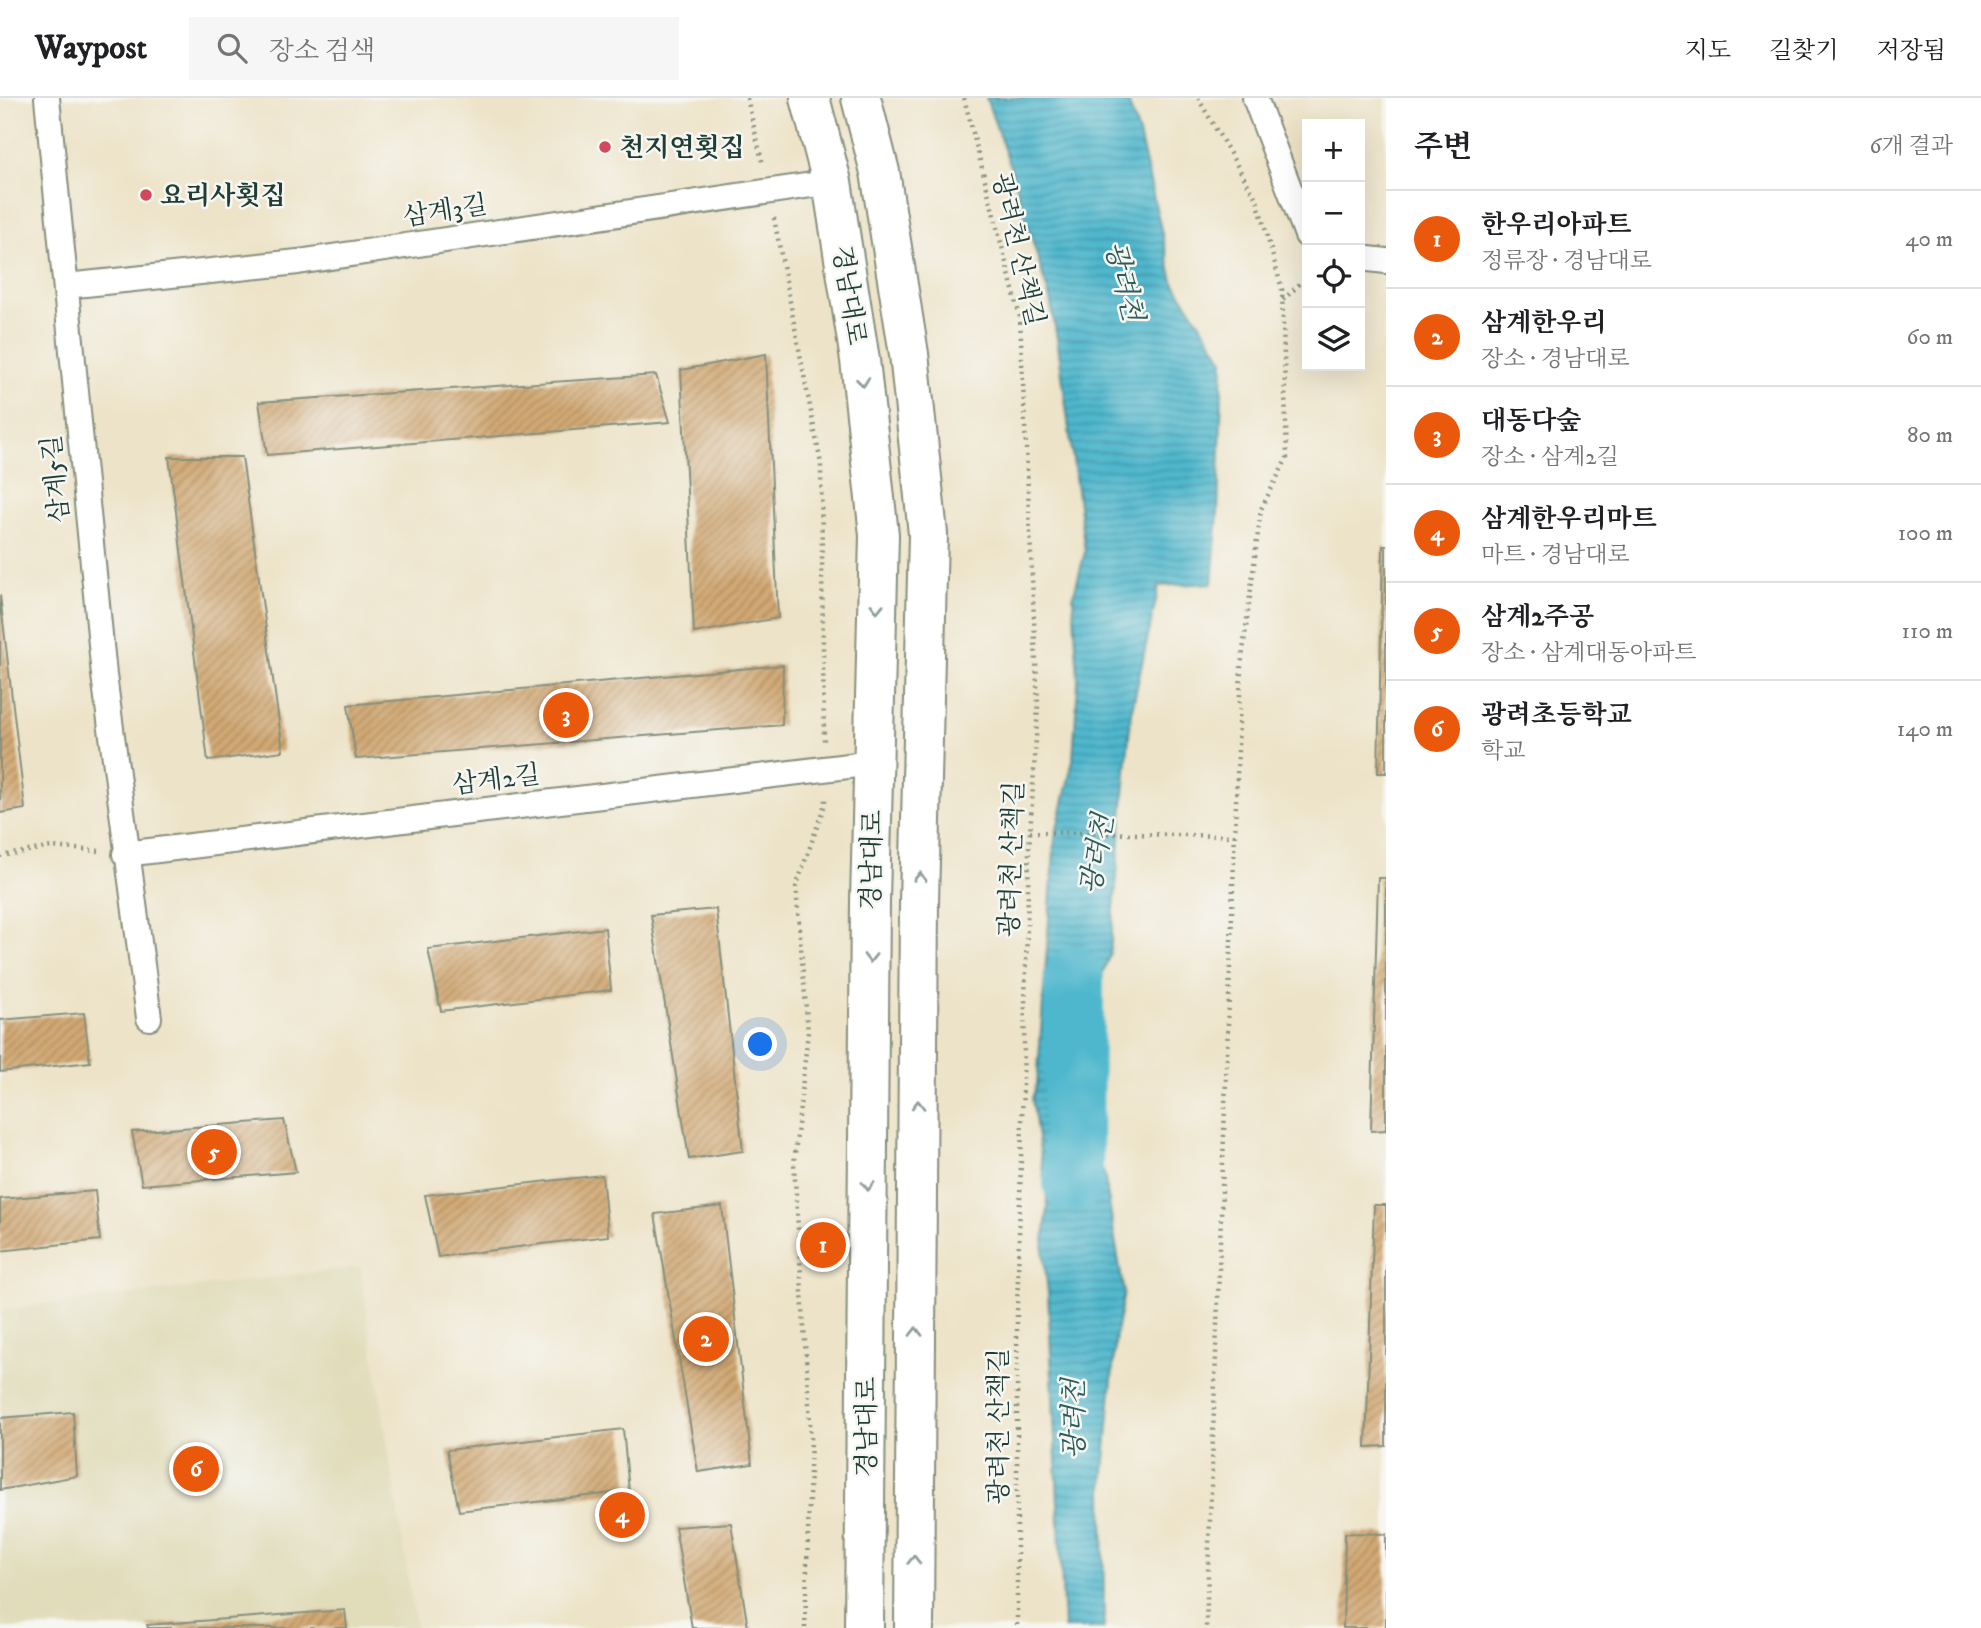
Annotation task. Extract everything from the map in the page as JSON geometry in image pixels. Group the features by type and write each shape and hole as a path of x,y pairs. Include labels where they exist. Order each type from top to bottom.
{"highway":[{"name":"경남대로","path":"810,98 832,182 860,360 879,535 873,763 864,1628"},
{"name":"경남대로","path":"861,98 880,172 909,354 928,534 920,874 914,1628"}],"street":[{"name":"삼계5길","path":"47,98 104,675 125,854 149,1018"},
{"path":"1255,98 1302,222"},
{"name":"삼계3길","path":"66,286 298,262 832,182"},
{"path":"1365,259 1386,261"},
{"name":"삼계2길","path":"125,854 873,763"}],"path":[{"path":"747,98 769,191 821,464 825,804 796,887 808,1032 794,1163 811,1439 805,1628"},
{"name":"광려천 산책길","path":"964,98 1020,317 1038,706 1030,832 1017,1315 1017,1628"},
{"path":"1198,98 1257,200 1282,289 1287,458 1261,509 1241,667 1206,1628"},
{"path":"1282,300 1302,282"},
{"path":"1030,832 1233,836"},
{"path":"0,856 51,847 125,854"}],"shaded area":[{"path":"360,1267 416,1628 0,1628 0,1310"}],"water":[{"path":"986,98 1127,98 1139,134 1173,281 1223,359 1218,513 1212,583 1159,586 1131,714 1110,954 1081,1031 1068,1079 1080,1130 1104,1173 1124,1293 1116,1333 1103,1484 1104,1628 1064,1628 1048,1293 1043,1249 1048,1206 1032,1098 1037,1084 1055,838 1073,760 1078,680 1073,597 1085,552 1050,299 1010,166"}],"building":[{"path":"766,354 778,618 694,633 681,370"},
{"path":"656,375 670,422 267,455 259,402"},
{"path":"169,457 242,457 283,751 208,761"},
{"path":"1383,546 1386,546 1386,773 1378,773"},
{"path":"0,595 25,809 0,813"},
{"path":"783,665 782,725 356,759 348,705"},
{"path":"1378,878 1386,878 1386,1130 1371,1131"},
{"path":"716,909 743,1151 689,1159 651,915"},
{"path":"605,928 611,990 441,1011 428,949"},
{"path":"84,1013 90,1062 0,1072 0,1020"},
{"path":"284,1120 296,1172 142,1185 132,1132"},
{"path":"602,1175 608,1236 438,1257 425,1195"},
{"path":"95,1191 100,1240 0,1251 0,1199"},
{"path":"1374,1205 1386,1205 1386,1446 1366,1447"},
{"path":"722,1206 752,1464 698,1472 655,1214"},
{"path":"73,1412 77,1476 0,1490 0,1418"},
{"path":"623,1429 629,1491 459,1511 447,1450"},
{"path":"731,1523 748,1628 692,1628 675,1527"},
{"path":"1345,1533 1386,1534 1386,1628 1343,1628"},
{"path":"345,1610 347,1628 148,1628 147,1625"}],"waterway":[{"name":"광려천","path":"1073,1183 1074,978"}],"place":[{"name":"천지연횟집","path":"605,147"},
{"name":"요리사횟집","path":"146,195"},
{"name":"대동다숲","path":"566,715"},
{"name":"삼계2주공","path":"214,1152"},
{"name":"한우리아파트","path":"823,1245"},
{"name":"삼계한우리","path":"706,1339"},
{"name":"광려초등학교","path":"196,1469"},
{"name":"삼계한우리마트","path":"622,1515"}]}
